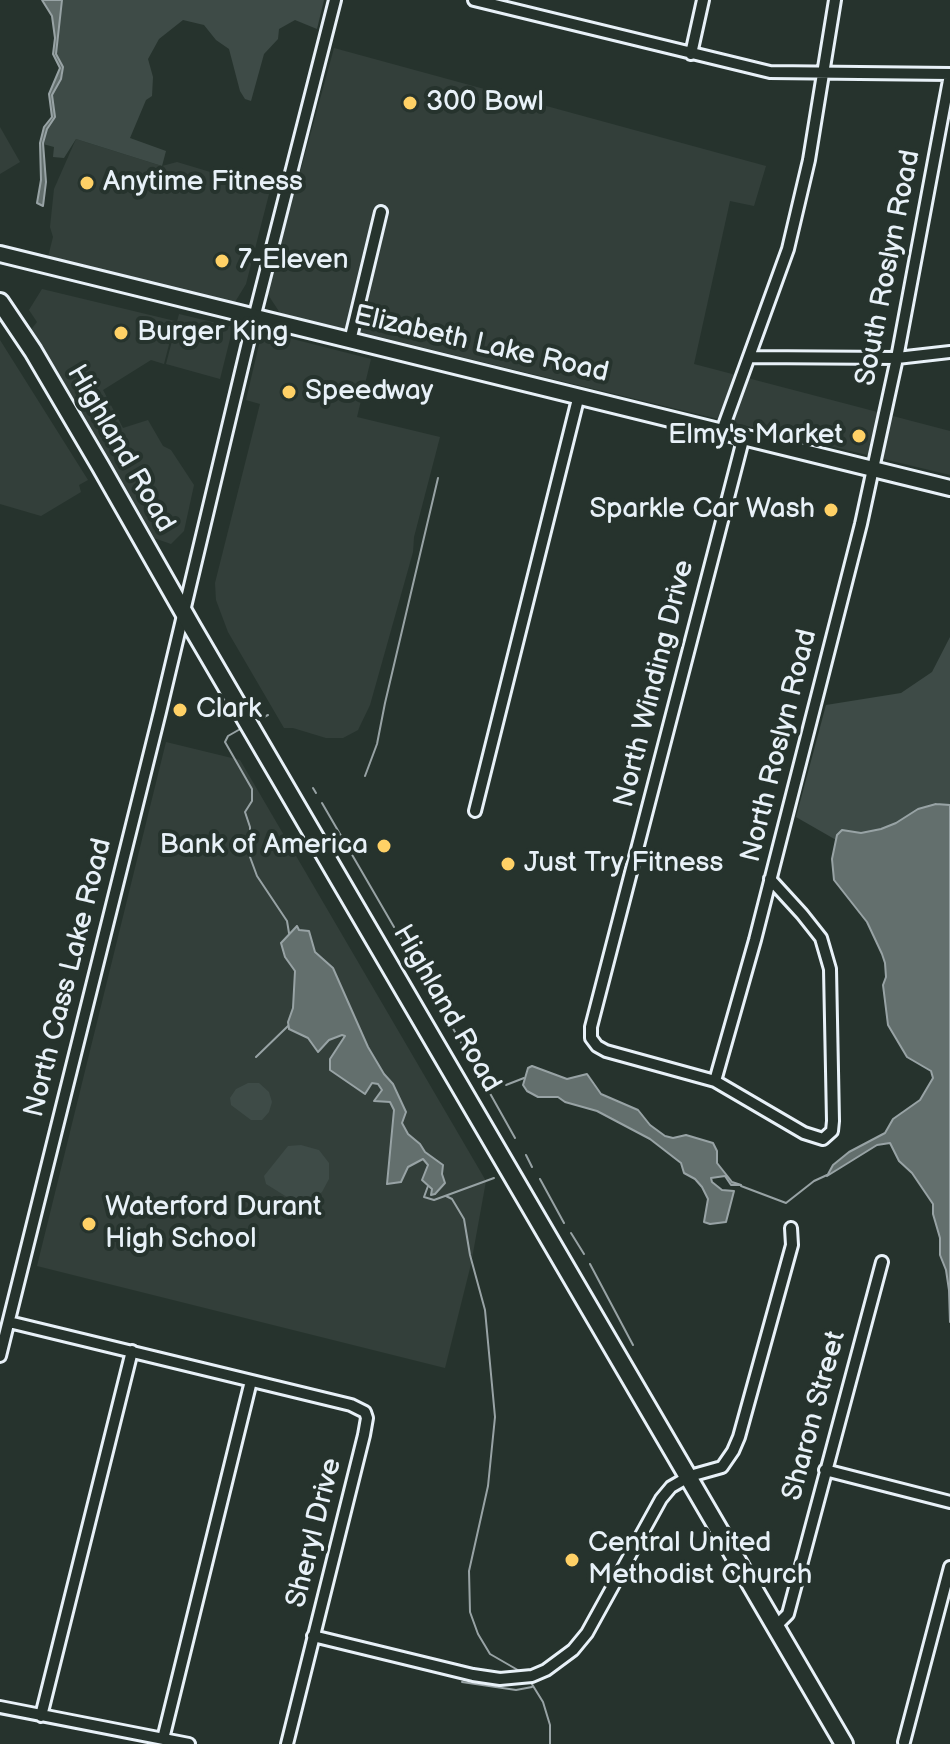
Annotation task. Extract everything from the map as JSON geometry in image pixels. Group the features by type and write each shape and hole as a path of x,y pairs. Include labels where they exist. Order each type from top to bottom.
{"highway":[{"name":"Highland Road","path":"0,302 78,426 844,1744"}],"main road":[{"name":"Elizabeth Lake Road","path":"0,254 950,488"}],"street":[{"name":"North Cass Lake Road","path":"0,1356 254,317 335,0"},
{"path":"474,0 770,72 950,75"},
{"path":"691,54 703,0"},
{"path":"722,431 788,249 809,160 835,0"},
{"name":"South Roslyn Road","path":"874,469 950,75"},
{"path":"350,341 381,212"},
{"path":"750,357 897,358 950,352"},
{"path":"475,811 579,395"},
{"name":"North Winding Drive","path":"715,1081 606,1051 591,1038 591,1027 744,436"},
{"name":"North Roslyn Road","path":"715,1081 770,879 874,469"},
{"path":"715,1081 815,1138 827,1138 832,1131 834,1056 830,969 821,938 770,879"},
{"path":"313,1636 500,1679 532,1676 560,1661 587,1633 661,1499 671,1487 690,1476 722,1467 739,1437 792,1245 791,1228"},
{"name":"Sharon Street","path":"776,1626 788,1614 882,1262"},
{"name":"Sheryl Drive","path":"9,1322 360,1408 367,1418 287,1744"},
{"path":"41,1716 132,1351"},
{"path":"163,1739 251,1381"},
{"path":"825,1470 950,1502"},
{"path":"905,1743 950,1567"},
{"path":"0,1707 189,1744"}],"shaded area":[{"path":"42,0 62,0 56,54 63,67 61,79 52,95 55,117 43,143 46,182 43,206 37,203 41,180 40,143 44,127 52,117 49,94 60,68 53,54 55,38 52,16"},
{"path":"62,0 324,0 317,29 295,20 279,29 278,39 264,54 251,101 245,99 240,91 229,49 216,40 204,25 183,20 159,39 148,59 153,77 152,96 146,100 130,138 166,151 162,166 76,139 64,158 53,157 54,147 43,144 47,129 55,117 52,95 63,74 56,54"},
{"path":"334,48 766,166 754,206 730,201 694,364 950,431 950,475 280,313 267,293"},
{"path":"0,127 20,162 0,174"},
{"path":"76,139 162,166 177,162 270,190 246,284 235,302 48,257 53,237 50,227 54,189"},
{"path":"42,289 175,321 164,364 151,360 103,390 123,428 148,420 163,446 171,450 194,485 184,531 171,544 151,537 30,331 37,322 29,310"},
{"path":"179,314 233,327 220,379 166,364"},
{"path":"269,333 371,359 357,417 440,437 414,537 413,552 370,705 358,730 343,738 326,738 284,728 228,632 216,600 215,583 260,404 246,400 261,336"},
{"path":"0,340 88,480 79,485 81,492 41,516 0,504"},
{"path":"950,637 950,825 871,860 796,817 826,705 901,693 932,672"},
{"path":"166,742 240,760 486,1181 471,1264 445,1368 37,1266"},
{"path":"936,804 950,805 950,1322 949,1290 940,1255 933,1204 912,1173 899,1161 890,1143 877,1145 827,1176 833,1165 849,1152 885,1133 893,1119 920,1100 933,1078 931,1071 907,1057 888,1025 882,954 867,922 834,880 832,859 837,835 842,830 861,833 881,829 918,809"},
{"path":"297,926 299,930 309,931 315,952 333,968 368,1047 393,1084 406,1112 402,1123 408,1134 443,1165 445,1183 435,1194 431,1195 432,1189 422,1180 428,1165 423,1159 408,1167 401,1182 387,1184 394,1110 390,1102 374,1101 382,1090 378,1084 372,1083 365,1094 330,1070 330,1059 345,1036 329,1040 318,1052 308,1038 289,1029 295,971 285,957 281,943"},
{"path":"532,1066 567,1079 587,1074 601,1094 638,1110 650,1125 665,1136 686,1135 713,1143 717,1163 732,1182 741,1185 731,1185 725,1176 711,1178 722,1190 734,1191 726,1222 704,1222 708,1199 702,1187 684,1173 681,1163 650,1139 597,1111 558,1097 538,1097 527,1091 523,1085 528,1068"},
{"path":"248,1083 259,1083 269,1092 272,1102 262,1120 251,1120 231,1105 230,1098 236,1089"},
{"path":"301,1145 319,1150 329,1163 329,1179 322,1192 309,1202 295,1202 266,1184 264,1176 288,1146"}],"waterway":[{"path":"365,776 377,744 438,478"},
{"path":"254,722 268,715"},
{"path":"242,728 228,736 225,742 252,789 252,801 245,812 250,827 250,857 257,876 287,921 289,933"},
{"path":"313,788 316,793"},
{"path":"322,803 394,927"},
{"path":"398,934 401,938"},
{"path":"405,945 474,1065"},
{"path":"256,1057 288,1026"},
{"path":"506,1085 524,1078"},
{"path":"487,1088 515,1138"},
{"path":"526,1155 532,1167"},
{"path":"741,1186 786,1203 827,1175"},
{"path":"428,1186 424,1197 434,1200 494,1178"},
{"path":"540,1179 564,1223"},
{"path":"446,1196 452,1199 464,1219 485,1310 495,1417 488,1486 469,1571 470,1612 490,1654 523,1673"},
{"path":"571,1233 584,1254"},
{"path":"590,1264 633,1345"},
{"path":"530,1681 543,1702 550,1725 550,1744"},
{"path":"462,1682 516,1690 532,1687"}],"place":[{"name":"300 Bowl","path":"410,103"},
{"name":"Anytime Fitness","path":"87,183"},
{"name":"7-Eleven","path":"222,261"},
{"name":"Burger King","path":"121,333"},
{"name":"Speedway","path":"289,392"},
{"name":"Elmy's Market","path":"859,436"},
{"name":"Sparkle Car Wash","path":"831,510"},
{"name":"Clark","path":"180,710"},
{"name":"Bank of America","path":"384,846"},
{"name":"Just Try Fitness","path":"508,864"},
{"name":"Waterford Durant High School","path":"89,1224"},
{"name":"Central United Methodist Church","path":"572,1560"}]}
